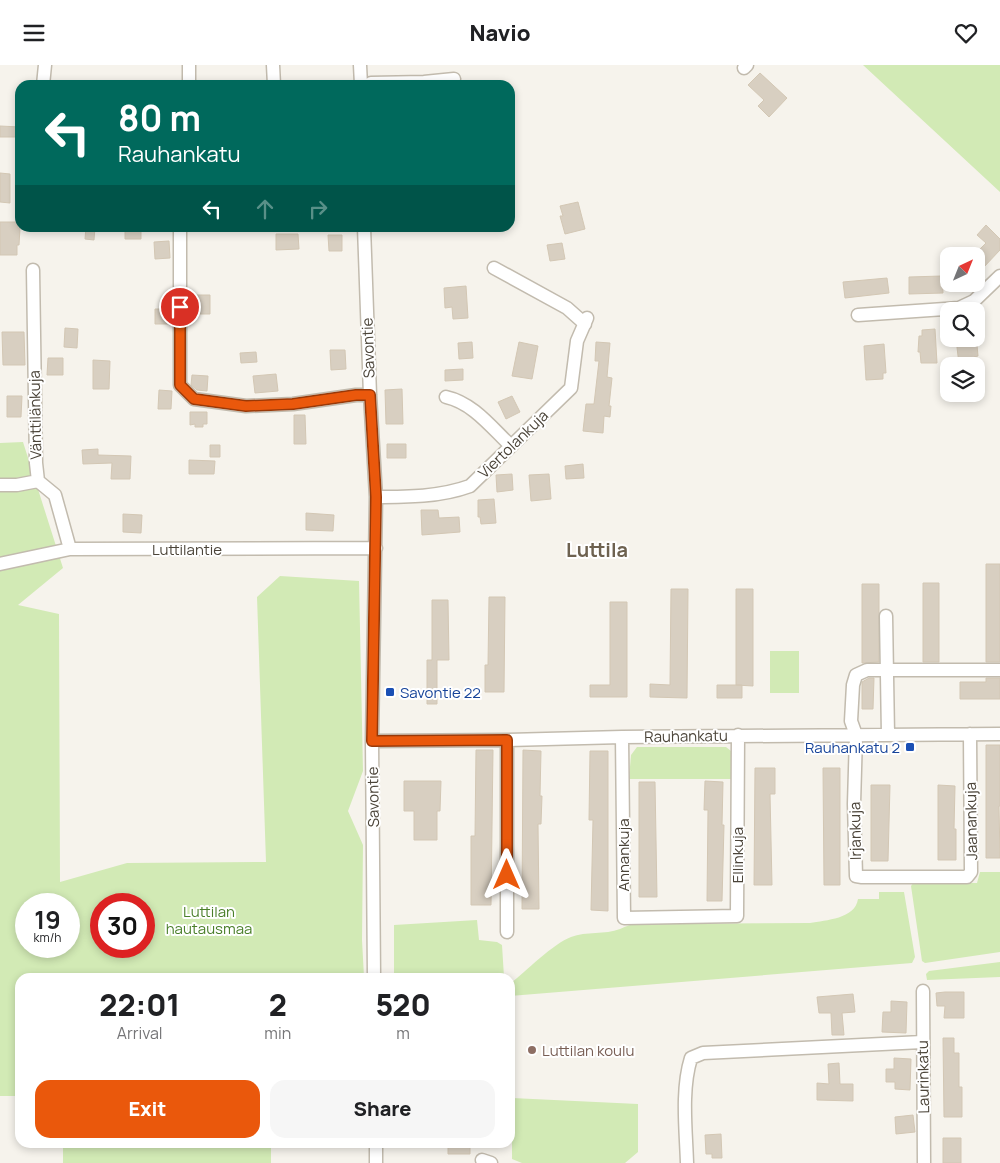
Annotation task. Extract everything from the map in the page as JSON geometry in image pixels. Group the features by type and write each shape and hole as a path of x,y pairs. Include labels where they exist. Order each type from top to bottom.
{"street":[{"path":"44,80 45,65"},
{"path":"189,65 189,80"},
{"path":"273,65 274,80"},
{"path":"360,65 365,80"},
{"path":"444,80 454,79"},
{"path":"180,232 180,385 194,399 246,406 293,404 356,395 370,395"},
{"name":"Savontie","path":"364,232 376,497 372,741 374,973"},
{"name":"Viertolankuja","path":"376,497 414,496 456,491 470,486 571,388 577,341 586,321 567,308 494,268"},
{"name":"Vänttilänkuja","path":"33,270 36,463 38,481 56,495 70,549"},
{"path":"858,315 959,308 974,301 1000,276"},
{"path":"446,397 459,400 472,409 511,446"},
{"path":"0,485 18,485 38,481"},
{"name":"Luttilantie","path":"0,564 70,549 376,548"},
{"path":"886,616 888,735"},
{"path":"856,735 851,721 853,685 856,675 867,670 1000,670"},
{"name":"Jaanankuja","path":"906,878 967,877 972,872 970,734"},
{"name":"Rauhankatu","path":"372,741 738,735 1000,734"},
{"name":"Ellinkuja","path":"678,917 737,916 738,735"},
{"name":"Irjankuja","path":"856,735 854,804 856,875 862,877 906,878"},
{"name":"Annankuja","path":"622,737 624,918 678,917"},
{"path":"507,740 507,932"},
{"name":"Laurinkatu","path":"922,991 924,1163"},
{"path":"687,1163 686,1084 691,1058 703,1053 922,1042"},
{"path":"376,1148 376,1163"}],"green space":[{"path":"863,65 1000,65 1000,192"},
{"name":"Luttilan hautausmaa","path":"23,442 63,568 18,605 59,614 60,882 127,863 266,862 257,597 280,576 359,581 363,771 348,811 363,845 362,940 364,973 15,973 15,1096 0,1096 0,443"},
{"path":"770,651 799,651 799,693 770,693"},
{"path":"637,747 726,747 731,751 731,779 629,779 631,755"},
{"path":"980,872 1000,872 1000,952 925,963 922,961 911,886 914,882 977,883"},
{"path":"879,892 904,892 915,957 912,963 515,996 515,980 556,945 577,935 614,931 634,924 810,923 846,915 856,906 858,899 879,899"},
{"path":"477,920 479,940 497,942 502,945 504,973 394,973 394,925"},
{"path":"1000,962 1000,977 927,980 926,974 929,971"},
{"path":"515,1098 638,1104 638,1152 625,1163 522,1163 512,1159 512,1148 515,1148"},
{"path":"63,1148 271,1148 271,1163 63,1163"}],"building":[{"path":"760,73 787,98 769,117 758,106 764,100 748,85"},
{"path":"0,126 15,127 15,137 0,137"},
{"path":"0,173 10,174 10,203 0,202"},
{"path":"578,202 585,229 565,234 560,216 563,216 560,206"},
{"path":"0,222 15,222 15,232 20,232 17,255 0,255"},
{"path":"986,225 1000,239 1000,250 985,266 985,247 982,247 986,243 977,235"},
{"path":"86,232 95,232 94,240 85,239"},
{"path":"125,232 141,232 141,239 125,239"},
{"path":"276,234 298,234 299,249 276,250"},
{"path":"328,235 342,235 342,251 329,251"},
{"path":"169,241 170,258 155,259 154,242"},
{"path":"562,243 565,259 550,261 547,245"},
{"path":"940,276 940,293 943,293 909,294 909,277"},
{"path":"887,278 889,293 845,298 843,282"},
{"path":"466,286 468,318 453,319 452,307 445,308 444,288"},
{"path":"195,295 210,295 210,314 195,314"},
{"path":"155,309 171,309 171,324 155,324"},
{"path":"65,328 78,329 77,348 64,347"},
{"path":"935,329 937,363 921,363 920,352 918,352 919,336 922,336 922,330"},
{"path":"2,332 24,332 25,365 3,365"},
{"path":"472,342 473,358 459,359 458,343"},
{"path":"519,342 538,346 532,379 512,376"},
{"path":"596,342 610,343 607,377 612,378 609,406 611,406 610,417 604,416 603,433 583,431 586,404 594,404 599,361 595,361"},
{"path":"884,344 886,373 883,373 883,379 866,380 864,346"},
{"path":"957,347 977,347 978,356 958,357"},
{"path":"330,350 345,350 346,369 331,370"},
{"path":"256,352 257,362 241,363 240,353"},
{"path":"48,358 63,358 63,375 47,375"},
{"path":"93,360 110,361 109,389 93,389"},
{"path":"463,369 463,380 445,381 445,370"},
{"path":"276,374 278,391 255,393 253,376"},
{"path":"192,375 208,376 207,391 197,390 191,385"},
{"path":"402,389 403,424 386,424 385,390"},
{"path":"159,390 172,391 171,409 158,409"},
{"path":"7,396 22,396 21,417 7,417"},
{"path":"512,396 520,412 506,419 498,402"},
{"path":"190,412 207,412 207,424 203,424 203,427 195,427 195,424 190,425"},
{"path":"294,415 305,415 306,444 294,444"},
{"path":"387,444 406,444 406,458 387,458"},
{"path":"210,445 220,445 220,457 210,457"},
{"path":"98,449 98,455 131,456 130,479 111,479 112,463 83,464 82,450"},
{"path":"189,460 215,461 214,474 189,474"},
{"path":"583,464 584,478 566,479 565,466"},
{"path":"512,474 513,490 497,492 496,475"},
{"path":"549,474 551,499 531,501 529,475"},
{"path":"494,499 496,523 481,524 480,517 478,517 478,500"},
{"path":"421,510 438,510 439,518 459,517 460,532 422,535"},
{"path":"306,513 334,515 333,531 306,530"},
{"path":"123,514 142,515 141,533 123,532"},
{"path":"986,564 1000,564 1000,662 986,662"},
{"path":"923,583 939,583 939,662 923,662"},
{"path":"862,584 879,584 879,662 862,663"},
{"path":"671,589 688,589 687,698 650,697 650,684 670,685"},
{"path":"736,589 753,589 753,686 736,685"},
{"path":"489,597 505,597 504,692 485,692 485,665 488,665"},
{"path":"432,600 448,600 449,660 437,660 437,704 427,704 427,660 432,660"},
{"path":"610,602 627,602 627,697 590,697 590,685 610,685"},
{"path":"869,678 874,678 873,709 862,709 862,682"},
{"path":"986,678 1000,678 1000,699 960,699 960,682 986,682"},
{"path":"717,685 742,685 742,698 717,698"},
{"path":"986,745 1000,745 1000,858 986,858"},
{"path":"476,750 493,750 491,905 471,905 471,836 475,836"},
{"path":"523,750 541,751 541,824 538,824 539,909 522,909"},
{"path":"590,751 608,751 608,911 591,910 593,820 589,820"},
{"path":"755,768 775,768 775,794 770,794 772,885 754,885"},
{"path":"823,768 840,768 840,885 824,885"},
{"path":"404,781 441,781 440,811 437,811 437,840 414,840 414,811 404,811"},
{"path":"705,781 723,782 722,901 707,901 708,810 704,810"},
{"path":"639,782 655,782 657,897 639,897"},
{"path":"871,785 890,785 888,861 871,861"},
{"path":"938,785 955,786 954,829 956,829 956,860 938,860"},
{"path":"964,992 964,1018 944,1018 945,1006 937,1006 936,993"},
{"path":"853,994 855,1012 842,1013 844,1035 832,1035 831,1013 819,1013 817,997"},
{"path":"891,1001 907,1002 906,1033 882,1032 883,1012 891,1012"},
{"path":"943,1038 954,1038 954,1053 959,1053 959,1087 962,1087 962,1117 944,1117"},
{"path":"894,1058 911,1059 910,1090 895,1089 895,1082 886,1082 886,1069 894,1069"},
{"path":"839,1063 840,1084 853,1084 853,1101 817,1100 817,1083 829,1084 828,1064"},
{"path":"913,1115 915,1132 896,1134 895,1117"},
{"path":"721,1134 722,1158 712,1158 712,1154 706,1154 705,1135"},
{"path":"943,1138 961,1138 961,1163 943,1163"},
{"path":"448,1148 470,1148 470,1154 448,1154"}],"place":[{"name":"Savontie 22","path":"390,692"},
{"name":"Rauhankatu 2","path":"910,747"},
{"name":"Luttilan koulu","path":"532,1050"}],"district":[{"name":"Luttila","path":"597,549"}],"route":[{"path":"180,307 180,385 194,399 246,406 293,404 356,395 370,395 376,497 372,741 507,740 507,875"}]}
